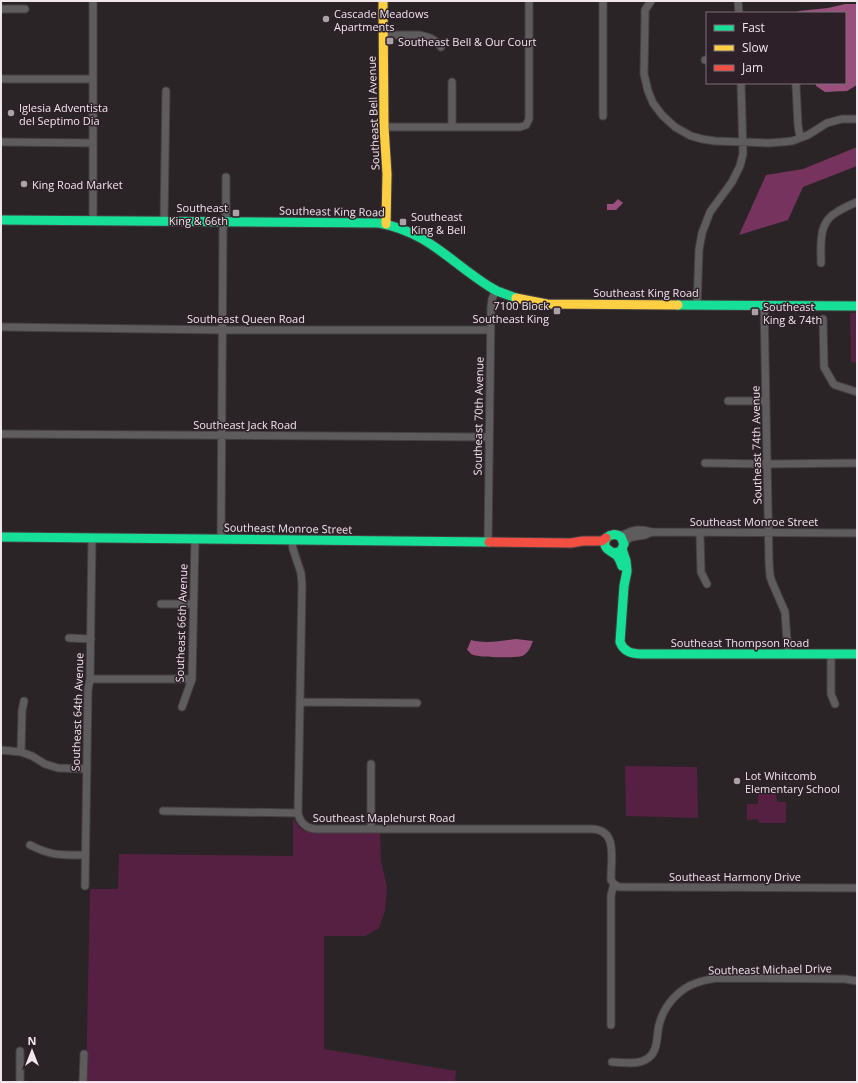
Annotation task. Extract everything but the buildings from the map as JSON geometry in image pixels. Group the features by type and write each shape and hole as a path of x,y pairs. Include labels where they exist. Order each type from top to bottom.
{"street":[{"path":"92,220 93,1"},
{"name":"Southeast Bell Avenue","path":"383,1 384,127 387,174 386,224"},
{"path":"384,127 520,127 526,125 529,119 529,1"},
{"path":"602,116 603,1"},
{"path":"651,1 645,10 644,17 644,74 648,91 653,103 662,115 675,127 690,136 714,141 769,143 792,141 817,130 827,123 842,119 857,119"},
{"path":"738,1 739,12"},
{"path":"1,9 25,9"},
{"path":"383,35 419,35 436,40 441,47"},
{"path":"1,78 93,79"},
{"path":"452,82 452,127"},
{"path":"697,305 699,250 702,233 710,212 732,182 740,166 743,154 741,84"},
{"path":"796,85 800,138"},
{"path":"164,221 166,91"},
{"path":"1,142 93,143"},
{"path":"221,539 223,229 226,214 226,177"},
{"path":"821,263 822,230 826,222 836,212 857,202"},
{"name":"Southeast King Road","path":"1,220 360,222 386,224 404,229 426,240 496,290 516,298 533,302 547,304 764,304 857,306"},
{"name":"Southeast 70th Avenue","path":"488,542 490,330 491,302 496,290"},
{"name":"Southeast 74th Avenue","path":"764,304 769,562 770,576 785,612 788,654"},
{"path":"823,319 824,367 833,383 839,387 857,392"},
{"name":"Southeast Queen Road","path":"1,327 223,330 490,330"},
{"path":"728,401 766,401"},
{"name":"Southeast Jack Road","path":"1,434 489,437"},
{"path":"705,463 857,463"},
{"name":"Southeast Monroe Street","path":"619,535 625,535 639,530 652,532 700,533 857,533"},
{"name":"Southeast Monroe Street","path":"623,546 626,540 631,537 645,535 652,532"},
{"path":"700,533 701,572 707,584"},
{"path":"612,534 619,535 623,539 627,569 627,580 624,586 622,580 622,564 618,556 609,552 604,543 606,538 612,534"},
{"name":"Southeast Monroe Street","path":"1,537 575,543 583,541 602,541 606,538"},
{"name":"Southeast 64th Avenue","path":"85,886 92,538"},
{"name":"Southeast 66th Avenue","path":"182,707 192,679 195,539"},
{"name":"Southeast Maplehurst Road","path":"292,540 293,549 301,573 302,585 298,813 303,824 312,829 595,829 603,831 611,840 612,880 614,884"},
{"name":"Southeast Monroe Street","path":"575,543 582,546 601,546 606,548"},
{"path":"614,553 619,552 623,546"},
{"name":"Southeast Thompson Road","path":"624,586 620,644 630,653 857,654"},
{"path":"161,604 193,604"},
{"path":"69,638 91,639"},
{"path":"831,654 831,694 835,704"},
{"path":"90,679 192,679"},
{"path":"21,752 22,711 24,701"},
{"path":"300,702 417,703"},
{"path":"1,750 21,752 32,756 45,764 58,768 87,769"},
{"path":"371,764 371,828"},
{"path":"163,811 298,813"},
{"path":"30,845 54,854 85,855"},
{"path":"611,1025 611,896 614,884"},
{"name":"Southeast Harmony Drive","path":"614,884 619,887 857,888"},
{"name":"Southeast Michael Drive","path":"612,1062 639,1062 646,1060 655,1050 659,1026 665,1009 671,1000 690,985 700,981 725,978 845,979 857,981"},
{"path":"20,1051 20,1082"},
{"path":"83,1082 84,1054"}],"shaded area":[{"path":"845,4 857,4 857,85 847,91 825,92 816,86 816,84 846,84 846,12 796,12"},
{"path":"857,147 857,166 803,187 788,220 739,235 766,175 803,169"},
{"path":"618,199 623,203 616,210 607,210 607,204 613,204"},
{"path":"850,313 857,313 857,363 851,362"},
{"path":"516,639 533,641 528,652 522,656 488,657 471,654 467,650 471,640 488,642"},
{"path":"625,766 697,767 698,818 626,816"},
{"path":"758,794 776,794 777,802 786,802 786,823 759,823 758,819 747,820 747,804 758,804"},
{"path":"293,818 301,828 313,833 380,832 381,861 387,887 385,911 379,928 365,936 324,936 324,1049 456,1071 455,1082 86,1082 90,889 118,889 119,854 293,856"}],"traffic: fast":[{"path":"1,220 379,223 396,227 411,233 438,249 490,287 516,298"},
{"path":"678,305 857,306"},
{"path":"614,553 621,551 624,544 621,537 618,535 607,538 605,544 607,549 618,557 622,566"},
{"path":"1,537 489,542"},
{"path":"622,549 626,561 627,571 624,586 620,642 629,652 635,654 857,654"}],"traffic: slow":[{"path":"383,1 384,127 387,174 386,224"},
{"path":"516,298 547,304 678,305"}],"traffic: jam":[{"path":"489,542 571,543 583,541 602,541 606,538"}],"place":[{"name":"Cascade Meadows Apartments","path":"326,19"},
{"name":"Southeast Bell & Our Court","path":"390,41"},
{"name":"Iglesia Adventista del Septimo Dia","path":"11,113"},
{"name":"King Road Market","path":"24,184"},
{"name":"Southeast King & 66th","path":"236,213"},
{"name":"Southeast King & Bell","path":"403,222"},
{"name":"7100 Block Southeast King","path":"557,311"},
{"name":"Southeast King & 74th","path":"755,312"},
{"name":"Lot Whitcomb Elementary School","path":"737,781"}]}
